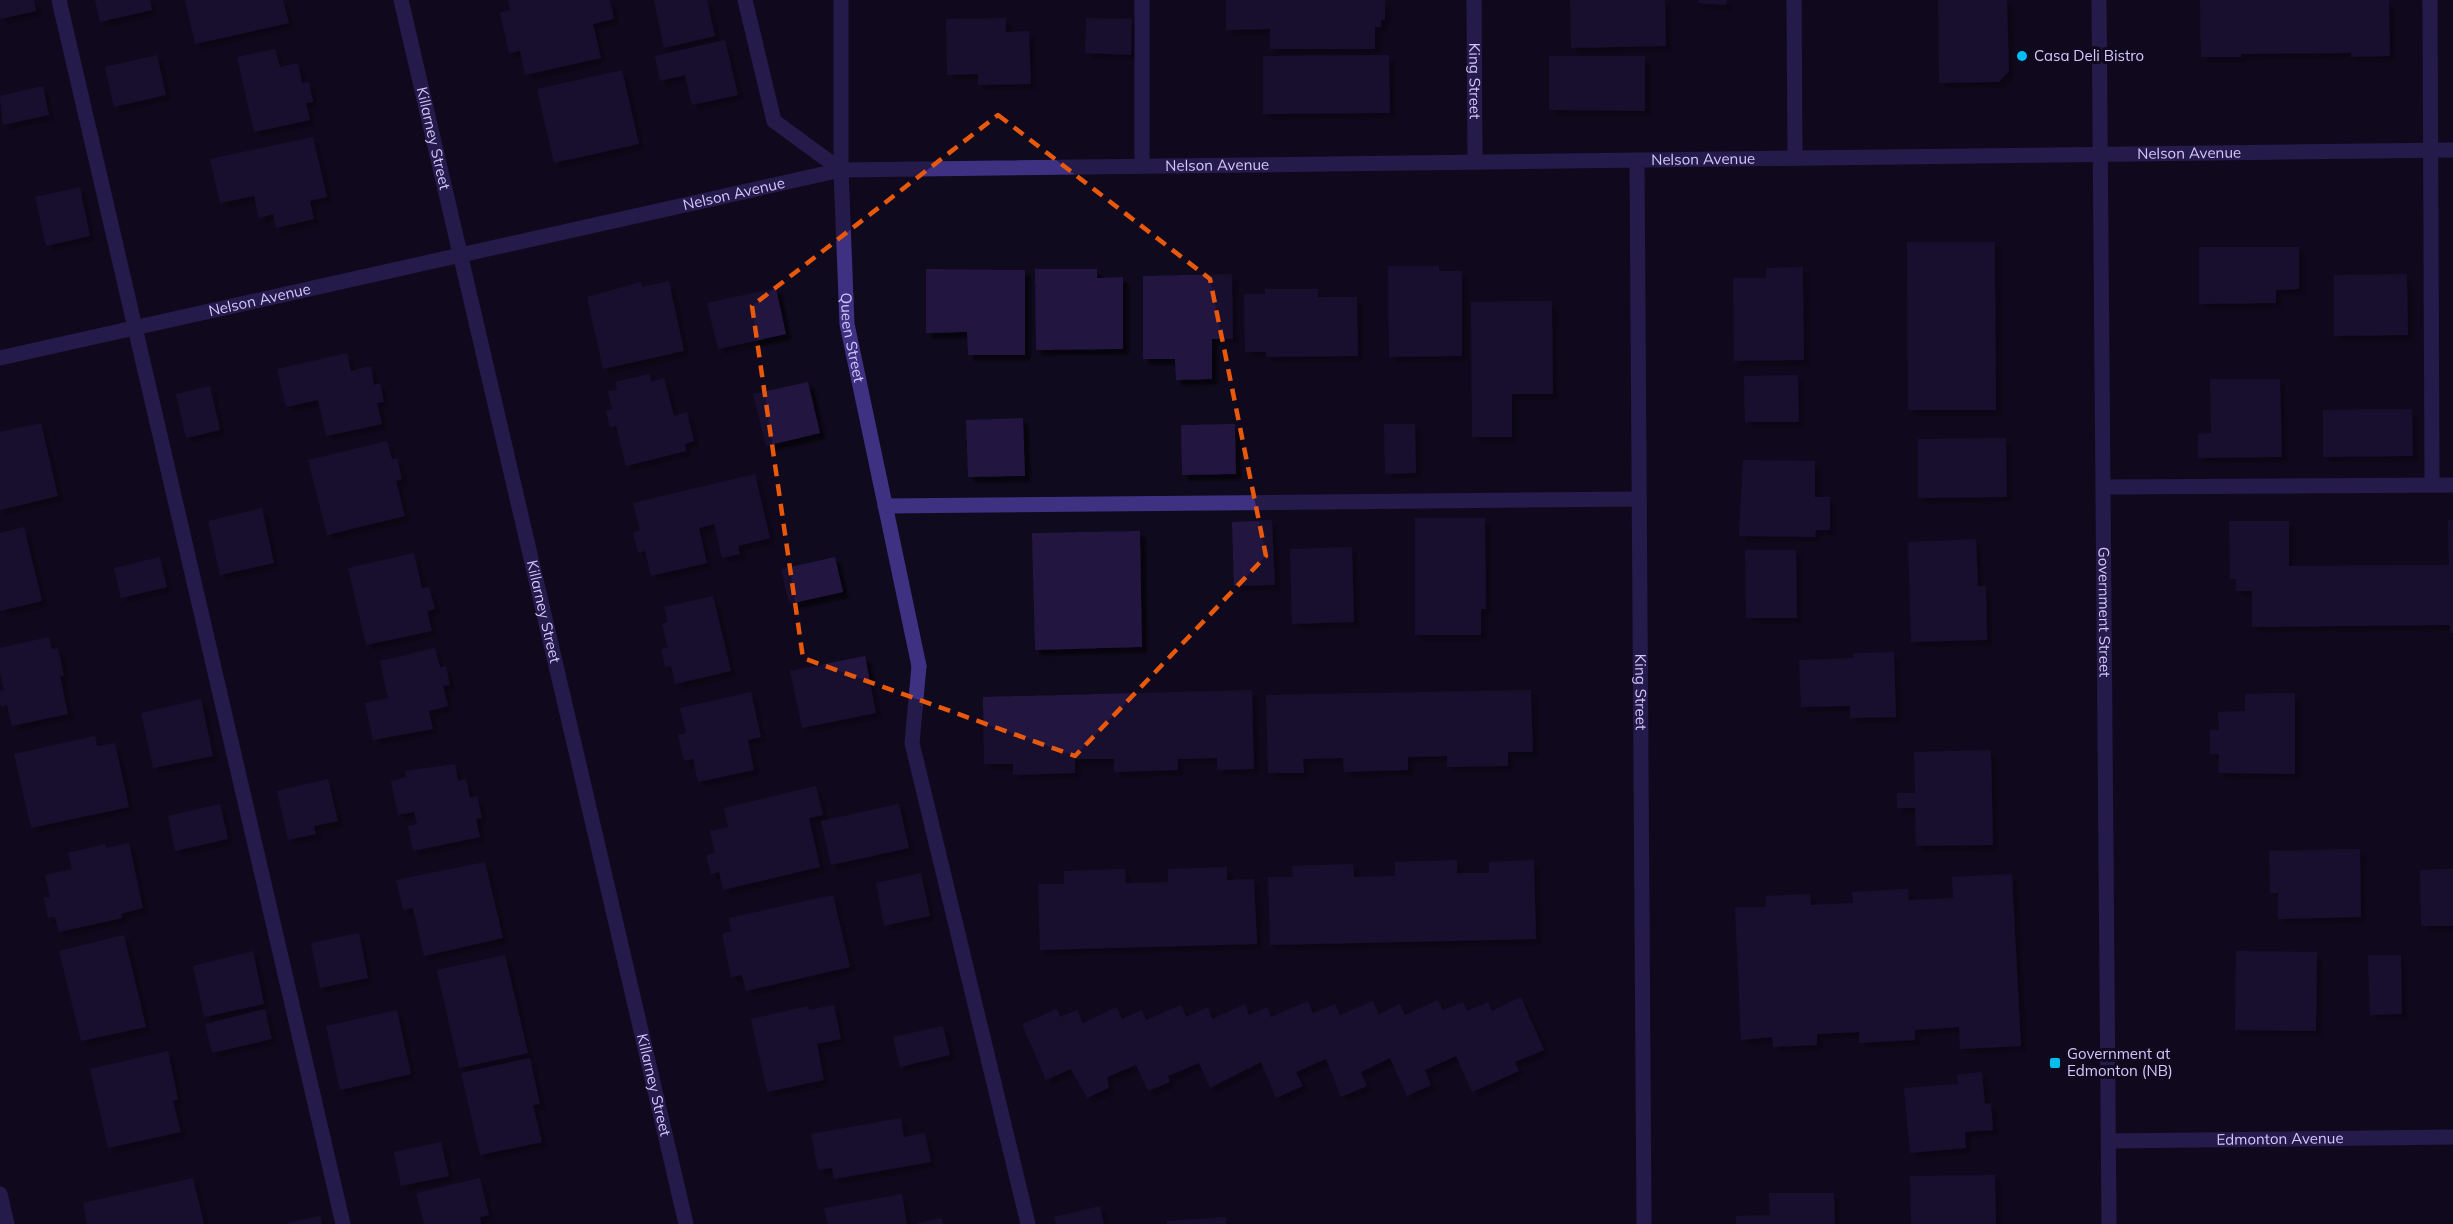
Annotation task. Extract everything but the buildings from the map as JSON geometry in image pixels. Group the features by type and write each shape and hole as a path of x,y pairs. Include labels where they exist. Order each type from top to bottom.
{"street":[{"path":"59,0 343,1224"},
{"name":"Killarney Street","path":"401,0 686,1224"},
{"path":"746,0 774,121 841,170"},
{"name":"Queen Street","path":"841,0 841,170 847,324 919,666 912,743 1028,1224"},
{"path":"1142,0 1142,166"},
{"name":"King Street","path":"1474,0 1475,162"},
{"path":"1794,0 1795,159"},
{"name":"Government Street","path":"2099,0 2109,1224"},
{"path":"2430,0 2432,485"},
{"name":"Nelson Avenue","path":"0,358 841,170 2453,150"},
{"name":"King Street","path":"1637,160 1644,1224"},
{"path":"2103,487 2453,485"},
{"path":"885,506 1639,499"},
{"name":"Edmonton Avenue","path":"2108,1141 2453,1137"},
{"path":"0,1194 7,1224"}],"highlighted area":[{"path":"998,115 1210,279 1266,556 1075,756 803,658 752,306"}],"place":[{"name":"Casa Deli Bistro","path":"2022,56"},
{"name":"Government at Edmonton (NB)","path":"2055,1063"}]}
